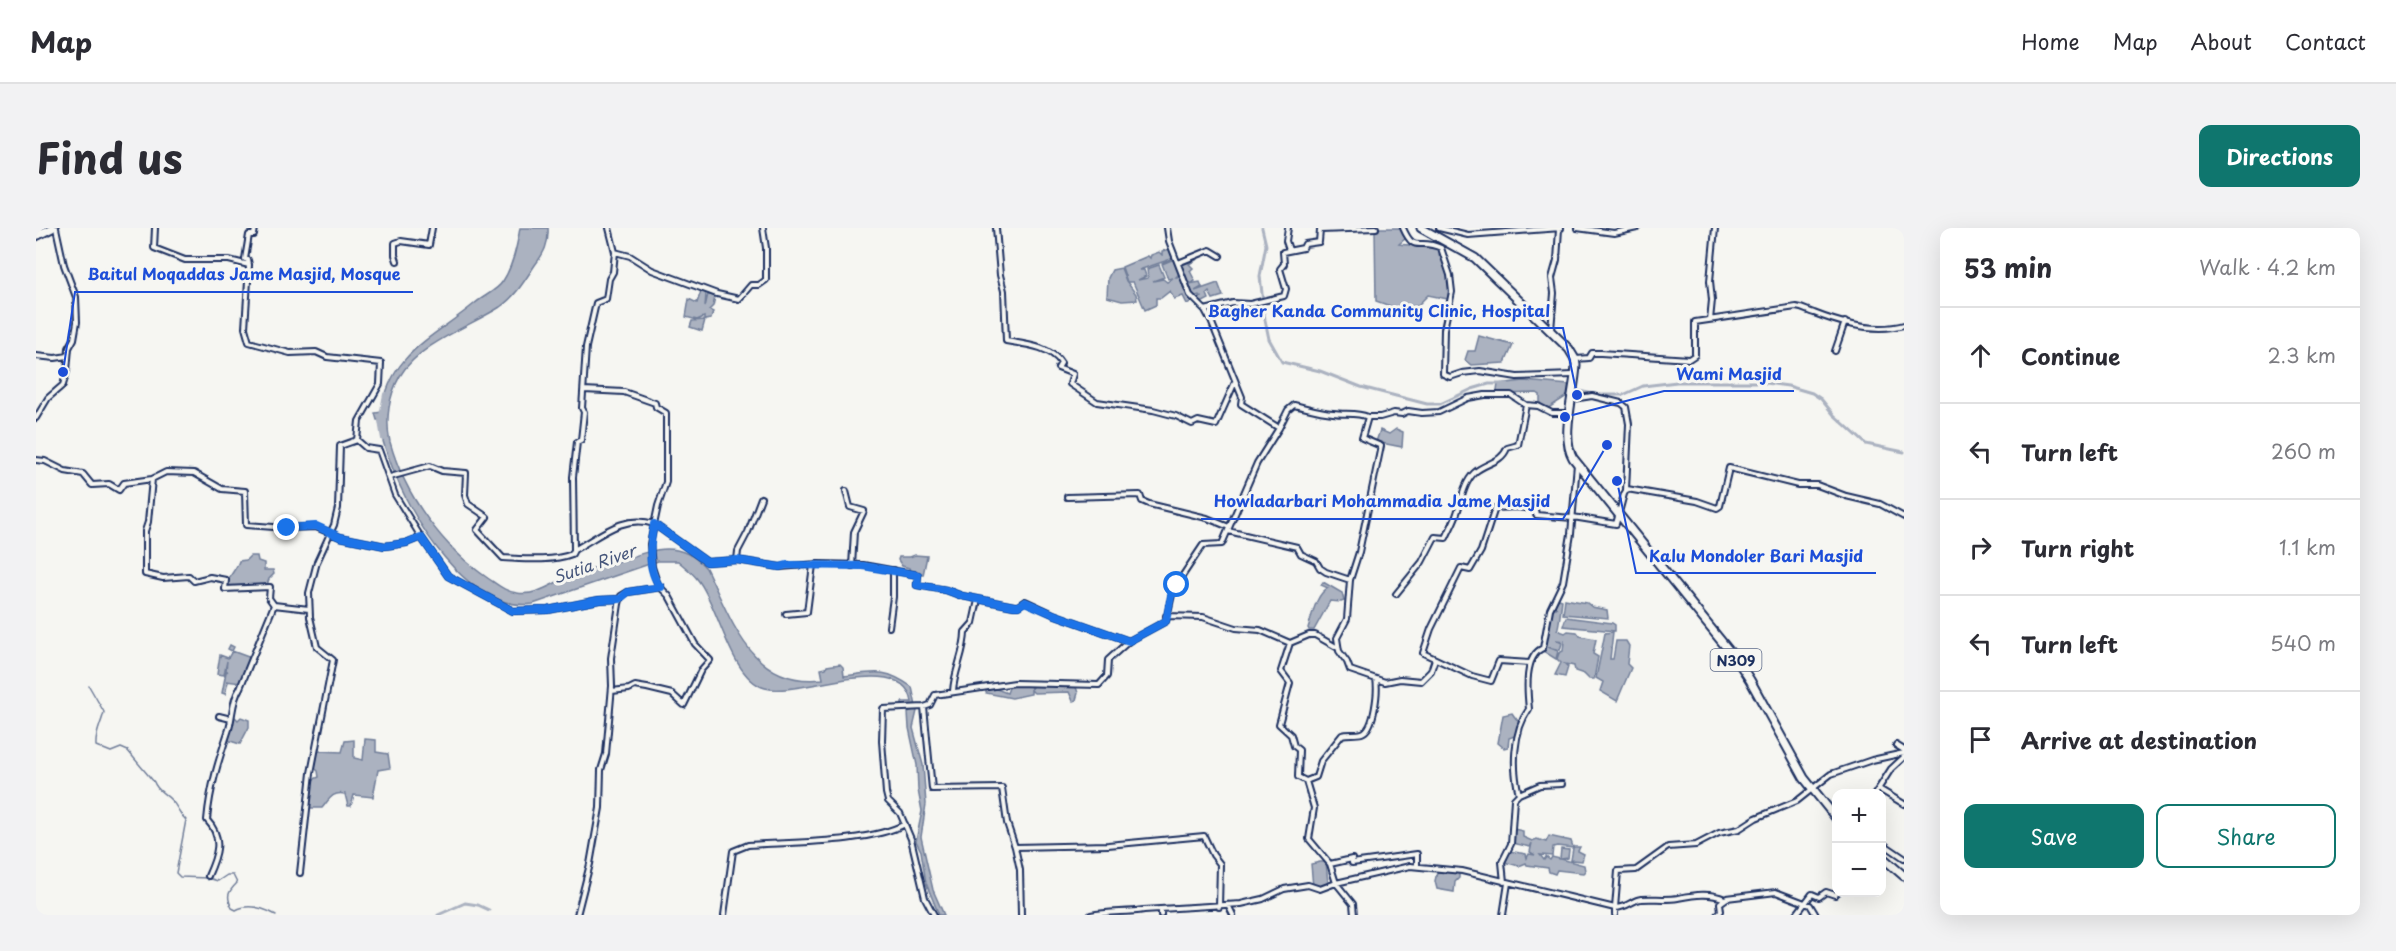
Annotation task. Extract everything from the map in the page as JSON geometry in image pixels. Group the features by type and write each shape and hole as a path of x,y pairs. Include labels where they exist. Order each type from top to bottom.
{"highway":[{"path":"36,236 54,228"},
{"path":"1421,228 1475,258 1569,349 1575,359 1576,370 1573,399"},
{"name":"N309","path":"1573,399 1568,430 1569,450 1577,465 1739,663 1813,790 1832,813"},
{"path":"1886,861 1904,876"}],"street":[{"path":"36,418 48,398 63,385 77,322 75,290 54,228"},
{"path":"155,228 154,248 165,253 185,260 229,260 249,265"},
{"path":"255,228 254,235 249,235 245,252 245,259 248,260 249,265 245,328 249,342 290,353 315,352 327,357 381,363 380,384 359,421 357,440"},
{"path":"397,261 395,243 401,241 429,245 432,228"},
{"path":"574,550 573,477 577,442 581,440 586,347 596,303 606,298 609,279 613,272 615,252 609,228"},
{"path":"615,252 630,256 652,270 717,294 739,299 751,285 759,285 766,280 766,248 763,228"},
{"path":"996,228 1000,275 1004,291 1006,341 1025,343 1056,357 1061,363 1058,368 1073,374 1070,384 1094,400 1153,410 1176,416 1192,424 1196,421 1216,425 1235,382"},
{"path":"1167,228 1169,241 1190,295 1205,310 1242,397 1243,406 1279,428"},
{"path":"1288,228 1286,241 1289,250"},
{"path":"1205,310 1233,303 1250,304 1284,296 1286,289 1280,267 1284,264 1283,252 1303,248 1305,244 1319,242 1321,230 1376,228"},
{"path":"1403,228 1407,241 1442,248 1450,275 1452,292 1444,329 1443,374 1450,377 1480,371 1517,377 1572,376 1576,370"},
{"path":"1439,228 1468,235 1560,229 1557,260 1552,278 1554,293 1551,331"},
{"path":"1577,228 1614,232 1637,228"},
{"path":"1710,320 1714,228"},
{"path":"1178,263 1210,250 1220,256"},
{"path":"1575,359 1589,358 1592,354 1601,353 1689,359 1695,355 1695,323 1797,307 1807,308 1813,313 1845,322 1882,330 1904,325"},
{"path":"1835,351 1845,322"},
{"path":"36,356 55,358 68,356"},
{"path":"584,390 624,392 655,403 666,413 666,482 650,544 652,567 658,585 669,596 695,644 710,660 701,670 684,705 672,694 647,688 635,686 612,691"},
{"path":"934,915 926,898 911,839 900,813 888,801 886,793 882,741 883,709 924,707 930,705 935,695 1015,683 1099,685 1107,676 1108,660 1129,641 1166,621 1173,590 1203,545 1222,544 1257,463 1288,410 1294,405 1337,414 1380,417 1389,413 1401,414 1405,411 1439,412 1468,398 1485,395 1511,395 1526,405 1538,406 1550,412 1571,413"},
{"path":"1530,663 1499,661 1491,681 1476,677 1423,653 1431,629 1461,568 1470,570 1481,551 1495,507 1535,509 1536,515 1572,517 1617,524 1626,490 1629,424 1626,407 1621,403 1592,396 1573,399"},
{"path":"1396,594 1422,562 1435,537 1446,538 1463,493 1474,472 1499,458 1507,448 1518,445 1526,405"},
{"path":"1368,417 1362,438 1381,446 1359,552 1350,580 1347,619 1338,633 1339,648 1350,670 1385,682 1400,679 1421,681 1431,671 1435,659"},
{"path":"357,440 366,448 379,450 392,476 395,495 448,576 513,611 548,610 599,600 620,599 628,592 661,587"},
{"path":"300,873 311,773 333,660 316,647 309,609 311,581 338,508 340,446 357,440"},
{"path":"36,460 45,461 65,471 83,474 92,485 109,484 119,490 124,483 152,479 166,472 194,473 222,489 245,491 246,525 287,528 316,526 330,533 385,546 406,543 421,537"},
{"path":"1519,794 1515,763 1518,736 1523,717 1529,709 1527,687 1530,663 1535,651 1543,648 1550,609 1563,582 1577,465"},
{"path":"392,476 430,466 442,471 466,473 465,495 468,504 487,517 477,530 503,558 564,557 605,531 626,522 654,524 707,562 737,560 780,567 852,566 893,570 918,575 917,585 946,590 978,600 1018,606 1025,602 1129,641"},
{"path":"1626,490 1696,501 1717,508 1720,507 1729,468 1798,485 1817,485 1846,496 1880,504 1904,517"},
{"path":"152,479 145,531 145,574 163,578 189,576 194,581 210,577 226,580 225,589 270,587 269,598 274,605 309,609"},
{"path":"846,492 850,507 864,511 854,532 852,566"},
{"path":"1067,497 1140,495 1142,501 1149,504 1207,518 1229,529 1297,547 1301,554 1316,561 1326,572 1350,580"},
{"path":"737,560 738,551 761,498"},
{"path":"786,614 807,612 813,565"},
{"path":"890,627 893,570"},
{"path":"577,915 590,864 600,807 601,770 606,754 612,691 611,658 620,599"},
{"path":"953,692 954,677 963,648 965,632 973,623 978,600"},
{"path":"208,876 217,856 219,841 214,827 207,820 209,794 236,694 274,605"},
{"path":"1166,616 1203,617 1236,628 1260,630 1290,643 1309,635 1315,635 1339,648"},
{"path":"1290,643 1281,671 1290,682 1279,724 1291,735 1294,746 1299,750 1298,777 1306,781 1314,808 1309,838 1330,864 1336,883 1353,904 1354,915"},
{"path":"1473,672 1476,677"},
{"path":"1306,781 1316,777 1321,761 1342,735 1361,733 1369,728 1377,698 1376,678"},
{"path":"924,707 932,789 1002,788 1007,823 1020,870 1021,915"},
{"path":"219,716 231,719"},
{"path":"1896,745 1904,754"},
{"path":"1615,915 1618,872 1636,870 1668,847 1696,845 1719,833 1738,829 1762,815 1797,801 1831,774 1872,760 1904,754"},
{"path":"1904,754 1879,788 1904,804"},
{"path":"1503,915 1506,882 1502,862 1511,844 1514,799 1519,794 1540,785 1562,784"},
{"path":"724,915 733,851 748,845 848,839 894,831 905,824"},
{"path":"1015,846 1108,845 1204,836 1220,864 1219,906"},
{"path":"1886,846 1904,858"},
{"path":"1330,864 1352,859 1352,863 1417,854 1417,866"},
{"path":"1091,915 1252,902 1284,889 1308,885 1317,889 1326,888 1336,883 1417,866 1462,871 1615,908 1629,906 1638,900 1653,897 1663,899 1702,894 1725,899 1773,892 1792,897 1811,906 1816,915"},
{"path":"1796,915 1812,894 1819,897 1825,893 1832,894"},
{"path":"1716,915 1720,912 1720,903 1725,899"},
{"path":"1228,905 1233,915"},
{"path":"1161,909 1161,915"}],"shaded area":[{"path":"520,228 548,228 548,234 543,252 520,288 500,307 419,354 400,376 393,391 388,416 390,442 405,482 416,501 441,536 456,552 489,579 509,591 532,593 580,571 649,552 672,549 695,558 706,568 725,609 747,646 761,662 778,673 798,679 823,679 821,669 840,664 843,667 844,676 864,673 887,674 912,687 917,711 913,728 923,765 926,804 921,837 933,890 944,915 939,915 926,883 921,851 916,841 922,811 917,765 909,728 908,712 913,706 902,707 902,702 912,702 905,687 890,679 871,677 780,689 765,688 753,682 734,656 712,606 696,577 678,561 658,561 533,604 509,603 486,593 464,578 444,557 412,510 391,464 383,442 381,420 377,420 375,413 382,412 386,392 404,361 429,337 500,285 512,262"},
{"path":"1402,228 1406,238 1399,244 1425,245 1440,250 1439,255 1448,270 1448,299 1428,295 1417,306 1393,307 1376,301 1375,229"},
{"path":"1170,249 1174,258 1139,270 1144,270 1146,276 1138,280 1148,278 1147,269 1159,265 1164,277 1153,281 1163,279 1167,282 1173,278 1168,279 1162,264 1174,259 1180,273 1176,277 1182,277 1183,287 1192,301 1187,304 1183,296 1174,299 1170,291 1161,298 1156,298 1156,305 1145,310 1133,282 1127,282 1122,267 1148,256 1150,258 1151,255 1159,252 1162,255 1162,251"},
{"path":"1194,257 1196,260 1189,264 1193,268 1190,271 1195,281 1189,284 1200,282 1202,287 1195,291 1218,283 1223,296 1213,299 1209,292 1207,294 1209,299 1201,303 1197,299 1201,297 1199,295 1193,297 1180,263"},
{"path":"1121,268 1137,300 1122,301 1107,297 1108,278 1112,270"},
{"path":"701,291 706,293 705,307 708,294 715,297 713,306 709,310 713,312 711,319 705,320 702,331 690,327 692,321 704,320 704,317 697,320 686,317 689,299 697,303"},
{"path":"1479,336 1513,345 1505,363 1471,365 1465,360 1468,351 1475,351"},
{"path":"1524,381 1569,385 1570,394 1547,409 1540,407 1540,395 1537,393 1502,394 1497,391 1498,384"},
{"path":"1396,429 1403,432 1402,447 1376,442 1380,430 1389,434"},
{"path":"250,556 257,556 258,561 264,563 264,570 273,570 274,574 267,585 228,587 228,580 239,561 246,560"},
{"path":"927,556 923,575 911,572 898,560 899,557"},
{"path":"1323,582 1342,593 1344,601 1330,601 1314,630 1309,630 1317,600 1328,588 1321,585"},
{"path":"1556,598 1562,600 1557,630 1565,633 1577,632 1580,636 1596,639 1593,654 1598,657 1594,679 1589,679 1584,674 1575,671 1574,666 1565,664 1568,667 1565,677 1555,675 1561,663 1557,659 1559,653 1563,651 1564,641 1556,640 1562,643 1560,650 1548,647 1558,651 1556,659 1543,651 1548,638 1551,608 1557,608 1553,606"},
{"path":"1565,599 1607,610 1608,618 1563,614"},
{"path":"1566,617 1612,623 1615,625 1615,631 1563,626"},
{"path":"1613,632 1610,659 1613,659 1616,641 1626,641 1629,646 1627,664 1631,668 1617,701 1600,691 1603,682 1596,678 1605,633"},
{"path":"232,651 251,658 241,683 226,681 228,682 225,694 222,693 228,671 226,671 227,661 224,675 217,674 220,655 228,658"},
{"path":"1030,684 1031,694 1012,698 986,693 986,689 994,688 1007,693 1010,685"},
{"path":"1033,685 1076,687 1078,693 1076,700 1073,701 1069,692 1034,693 1031,690"},
{"path":"1512,713 1519,722 1517,735 1509,738 1508,747 1504,748 1498,743 1503,715"},
{"path":"234,716 238,720 241,717 249,720 249,727 240,744 227,740"},
{"path":"365,739 376,740 376,752 388,754 390,768 378,770 373,797 354,795 351,806 348,806 345,794 341,793 331,797 322,808 308,808 312,780 319,777 314,767 318,751 342,752 345,741 354,740 354,758 363,760"},
{"path":"1514,829 1523,831 1523,837 1532,841 1537,839 1546,842 1549,836 1571,841 1573,847 1580,847 1578,851 1584,854 1582,861 1571,860 1573,848 1557,846 1553,847 1552,856 1540,855 1544,860 1546,857 1550,860 1552,857 1560,859 1561,849 1569,850 1568,858 1561,859 1584,865 1585,871 1583,873 1557,870 1555,874 1549,872 1548,868 1526,863 1519,866 1504,862 1509,851 1526,854 1527,858 1529,854 1535,855 1530,852 1532,843 1530,847 1512,843"},
{"path":"1326,862 1328,883 1313,887 1311,864"},
{"path":"1437,872 1459,873 1454,892 1437,889 1435,881"}],"waterway":[{"path":"1262,228 1266,245 1260,276 1265,320 1269,339 1282,362 1320,371 1361,387 1427,404 1440,404 1489,384 1508,384"},
{"path":"1574,390 1598,395 1623,395 1643,386 1677,382 1759,382 1788,386 1812,393 1821,399 1834,415 1866,444 1904,452"},
{"name":"Sutia River","path":"383,439 380,421 385,394"},
{"path":"89,686 104,712 97,733 96,746 111,752 121,748 128,751 186,820 176,873 180,877 208,878 218,881 227,875 233,875 237,883 229,894 232,908 236,910 256,907 276,915"},
{"path":"438,915 465,903 489,910"}],"place":[{"name":"Baitul Moqaddas Jame Masjid, Mosque","path":"63,372"},
{"name":"Bagher Kanda Community Clinic, Hospital","path":"1577,395"},
{"name":"Wami Masjid","path":"1565,417"},
{"name":"Howladarbari Mohammadia Jame Masjid","path":"1607,445"},
{"name":"Kalu Mondoler Bari Masjid","path":"1617,481"}],"route":[{"path":"287,528 316,526 340,537 385,546 406,543 421,537 448,576 513,611 548,610 599,600 620,599 628,592 661,587 658,585 652,567 650,544 654,524 707,562 737,560 780,567 818,564 893,570 918,575 917,585 946,590 988,602 1018,606 1025,602 1129,641 1166,621 1171,596 1177,585"}]}
